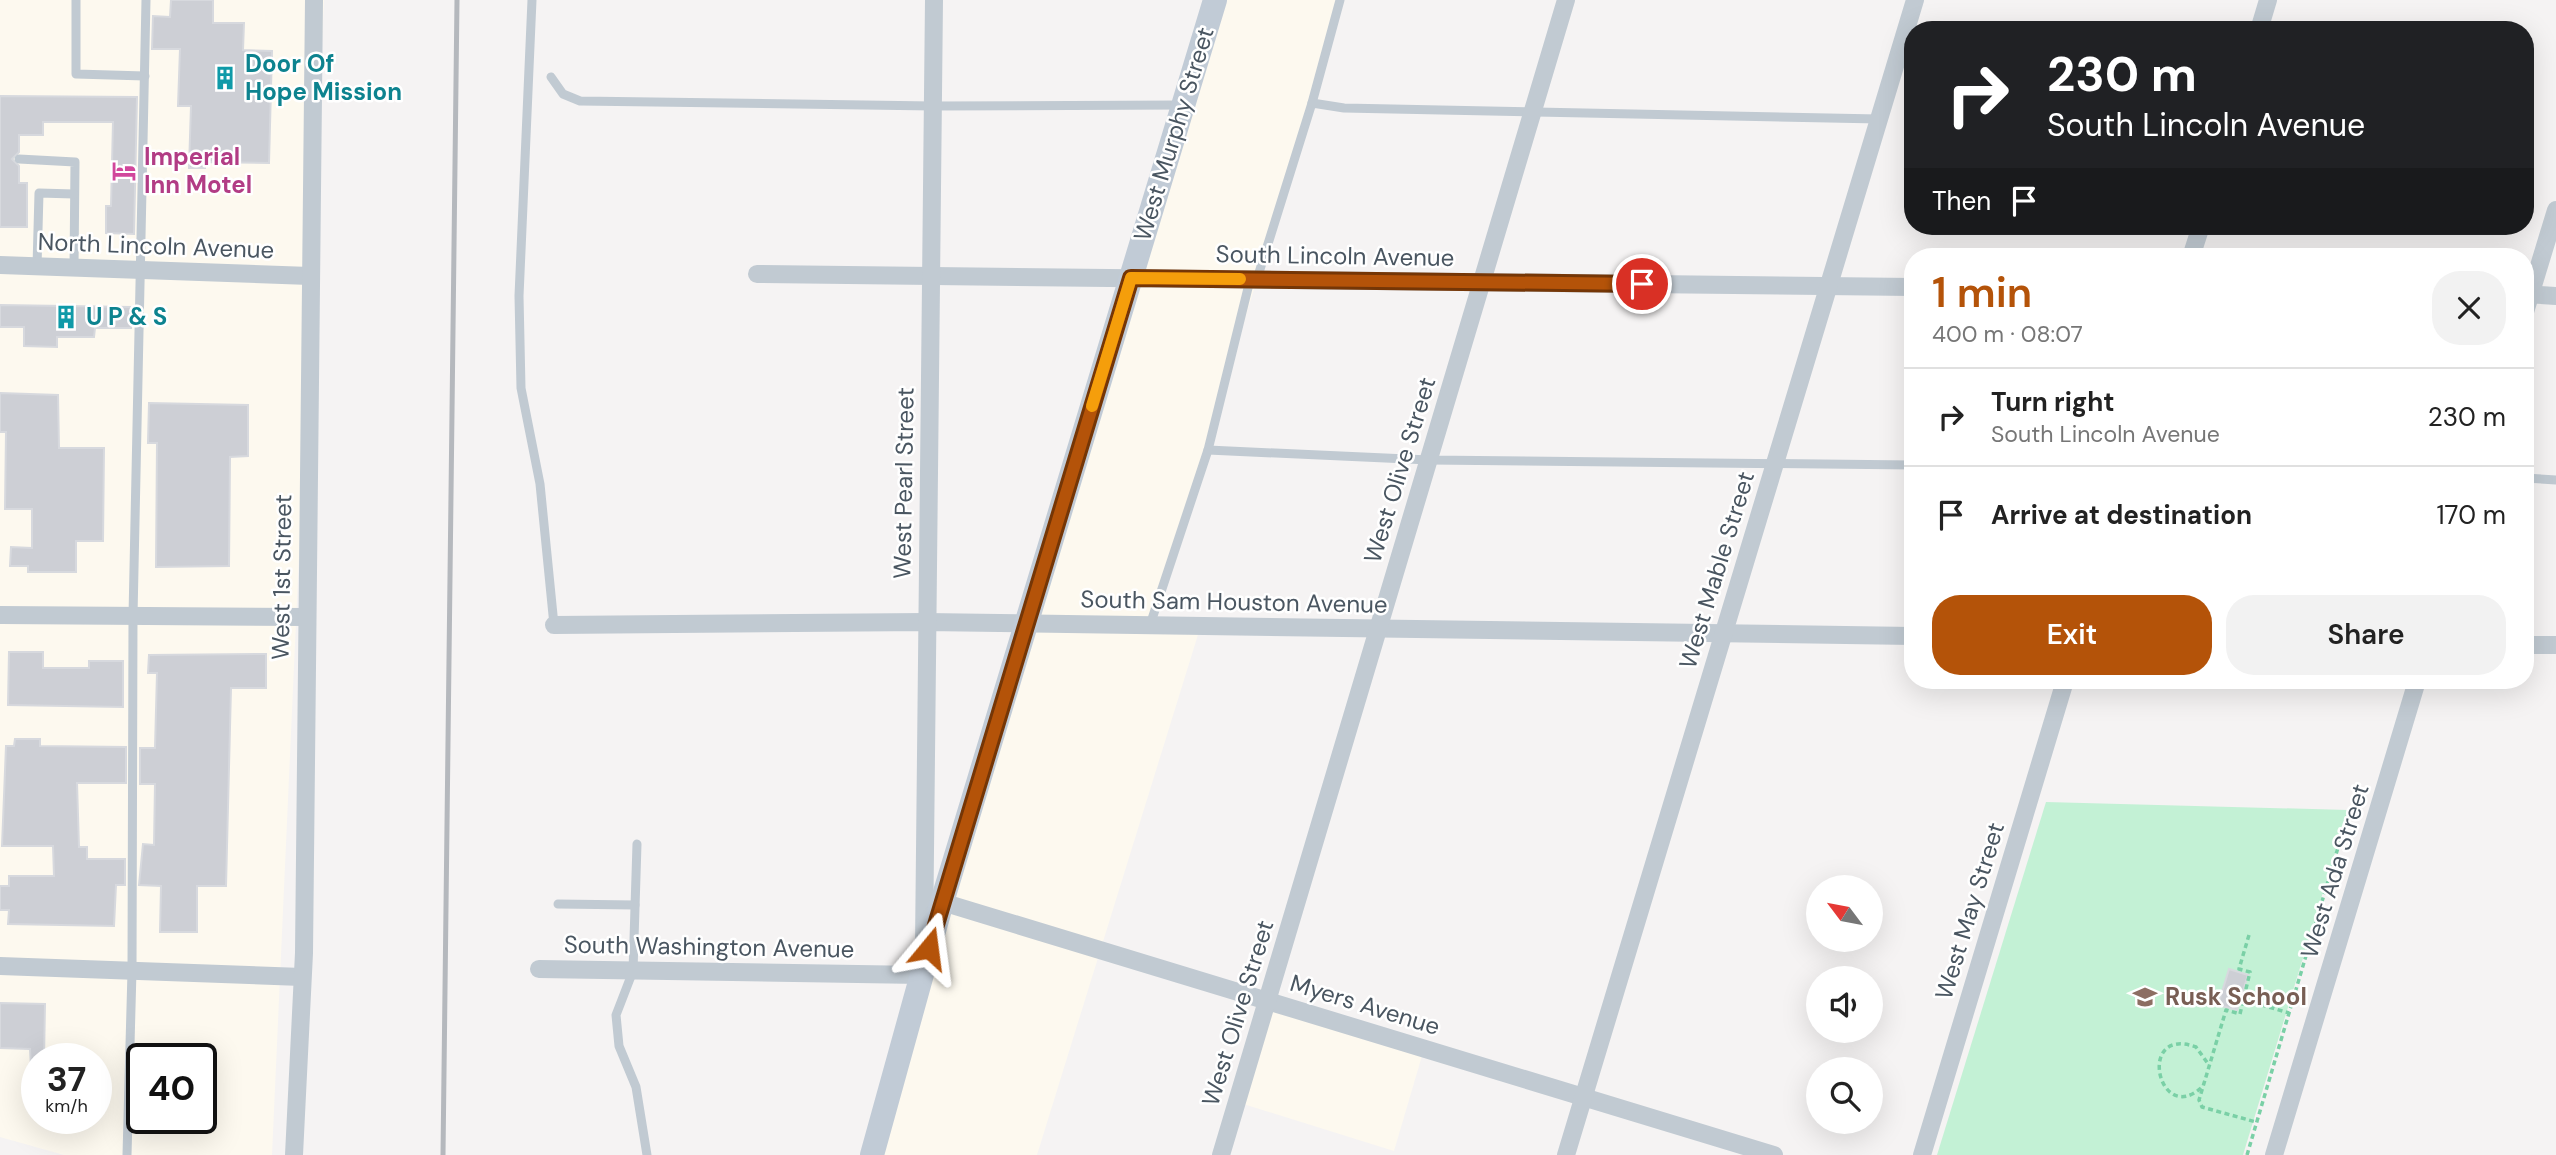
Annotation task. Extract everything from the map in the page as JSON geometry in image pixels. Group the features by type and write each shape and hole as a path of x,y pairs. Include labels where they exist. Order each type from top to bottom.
{"street":[{"name":"West 1st Street","path":"294,1155 302,977 314,0"},
{"name":"West Pearl Street","path":"923,971 934,0"},
{"name":"West Murphy Street","path":"872,1155 942,902 1215,0"},
{"name":"West Olive Street","path":"1221,1155 1566,0"},
{"name":"West Mable Street","path":"1908,21 1914,0"},
{"path":"2262,21 2268,0"},
{"name":"West Mable Street","path":"1566,1155 1904,34"},
{"path":"2534,278 2556,210"},
{"name":"North Lincoln Avenue","path":"0,265 310,276"},
{"name":"South Lincoln Avenue","path":"757,274 1904,287"},
{"path":"2534,299 2556,296"},
{"path":"0,615 306,617"},
{"name":"South Sam Houston Avenue","path":"554,625 926,622 1904,636"},
{"path":"2534,645 2556,645"},
{"name":"West May Street","path":"1922,1155 2063,689"},
{"name":"West Ada Street","path":"2274,1155 2415,689"},
{"name":"Myers Avenue","path":"942,902 1774,1155"},
{"path":"0,966 302,977"},
{"name":"South Washington Avenue","path":"539,969 923,971"}],"lane":[{"path":"76,0 76,74 145,76"},
{"path":"127,1155 132,971 133,616 146,0"},
{"path":"532,0 519,296 521,388 540,484 554,625"},
{"path":"1150,625 1208,450 1254,279 1312,103 1340,0"},
{"path":"551,77 563,94 580,101 1183,106"},
{"path":"1312,103 1343,108 1879,119"},
{"path":"19,159 75,162 74,268"},
{"path":"37,267 39,193 74,194"},
{"path":"1208,450 1429,460 1904,465"},
{"path":"2534,479 2556,480"},
{"path":"637,844 633,971 616,1015 619,1046 636,1087 647,1155"},
{"path":"558,904 635,905"}],"path":[{"path":"2246,1155 2350,807"},
{"path":"2249,935 2239,969 2250,972 2245,1000 2240,1014 2226,1010 2199,1100 2202,1107 2256,1122"},
{"path":"2245,1000 2289,1013"},
{"path":"2203,1086 2189,1095 2172,1093 2161,1082 2158,1065 2166,1051 2180,1044 2203,1052 2209,1067"}],"shaded area":[{"path":"0,0 324,0 272,1155 64,1155 0,1137"},
{"path":"1215,0 1344,0 1150,624 1201,625 1037,1155 872,1155"},
{"path":"1267,1001 1424,1049 1394,1151 1237,1102"}],"green space":[{"path":"2046,802 2348,810 2243,1155 1937,1155"}],"building":[{"name":"Door Of Hope Mission","path":"171,0 213,0 213,23 244,23 243,50 272,51 269,163 205,162 205,168 189,168 191,106 178,106 180,49 152,49 153,16 170,17"},
{"name":"Imperial Inn Motel","path":"0,96 137,97 134,234 106,233 106,206 111,206 113,122 43,122 43,135 19,135 19,152 12,159 19,166 19,183 27,183 27,227 0,227"},
{"name":"U P & S","path":"0,305 131,307 131,328 95,328 94,337 57,337 57,347 24,346 24,327 0,327"},
{"path":"0,393 58,395 59,448 104,448 103,541 76,541 76,572 28,572 28,566 10,566 11,547 32,548 32,509 5,509 6,432 0,432"},
{"path":"149,403 248,405 248,456 230,457 229,566 156,567 157,443 148,443"},
{"path":"9,652 43,652 43,668 89,668 89,661 123,661 123,707 8,705"},
{"path":"266,654 266,688 231,688 226,886 197,886 197,932 160,932 161,886 139,885 143,844 154,845 155,784 140,784 140,748 155,748 157,673 148,673 149,655"},
{"path":"15,739 40,739 40,746 126,747 126,783 77,783 79,847 87,847 87,859 125,859 125,885 116,885 114,926 8,924 9,910 0,910 0,886 9,886 9,876 54,876 53,846 2,846 6,746 14,746"},
{"path":"2229,969 2248,975 2237,1010 2218,1005"},
{"path":"0,1003 45,1004 44,1043 21,1043 21,1049 0,1048"}],"railway":[{"path":"443,1155 457,0"}],"slow traffic":[{"path":"1092,406 1131,278 1240,279"}],"place":[{"name":"Door Of Hope Mission","path":"225,78"},
{"name":"Imperial Inn Motel","path":"124,171"},
{"name":"U P & S","path":"66,317"},
{"name":"Rusk School","path":"2145,997"}],"route":[{"path":"929,948 1131,278 1642,284"}]}
